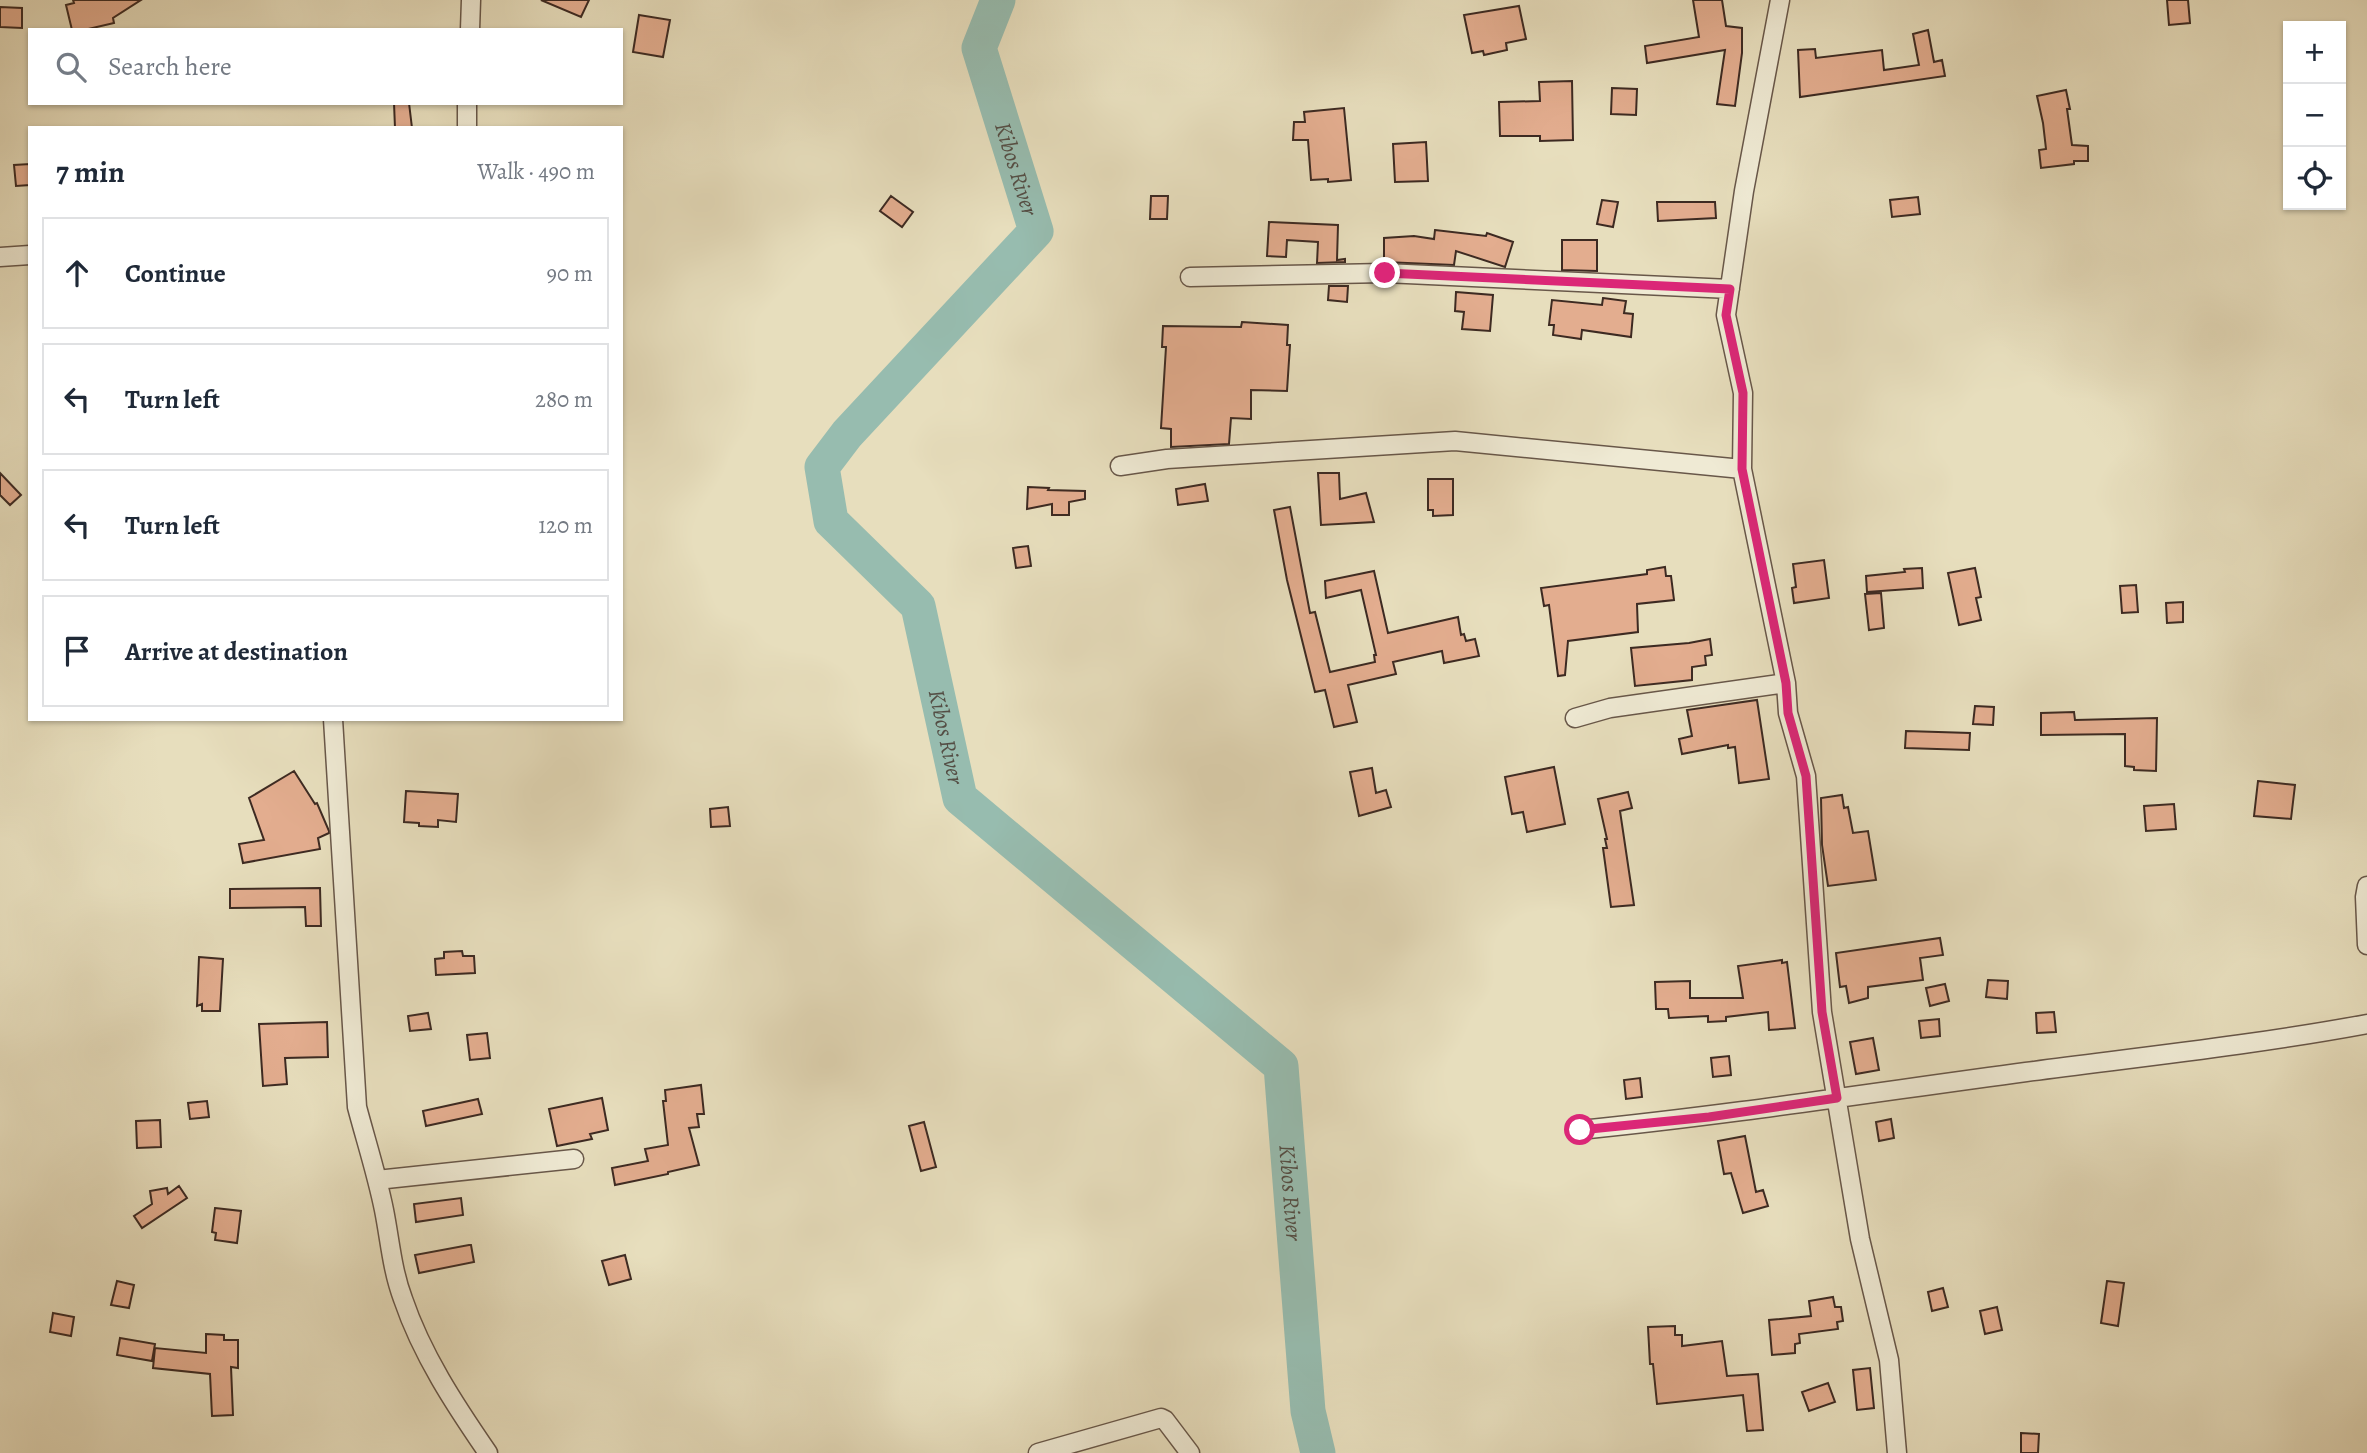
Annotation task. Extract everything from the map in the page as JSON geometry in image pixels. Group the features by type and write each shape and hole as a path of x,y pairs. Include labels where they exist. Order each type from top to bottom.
{"street":[{"path":"470,28 471,0"},
{"path":"1780,0 1744,191 1726,315 1743,393 1742,469 1786,683 1788,713 1806,776 1822,1012 1860,1238 1889,1360 1897,1453"},
{"path":"467,105 467,126"},
{"path":"0,257 28,255"},
{"path":"1189,277 1385,273 1730,289"},
{"path":"1120,466 1167,459 1455,441 1742,469"},
{"path":"1575,718 1610,708 1786,683"},
{"path":"333,721 357,1107 377,1180 391,1259 402,1297 421,1346 488,1453"},
{"path":"2367,886 2367,945"},
{"path":"1580,1130 1709,1117 2281,1040 2367,1024"},
{"path":"377,1180 574,1159"},
{"path":"1038,1453 1161,1418 1190,1453"}],"building":[{"path":"73,0 141,0 113,18 114,23 93,28 72,28 66,5 74,3"},
{"path":"541,0 589,0 581,17"},
{"path":"1693,0 1722,0 1726,26 1742,28 1742,53 1735,106 1717,104 1725,50 1647,63 1645,46 1699,37"},
{"path":"2167,0 2188,0 2190,23 2169,25"},
{"path":"1519,6 1526,39 1506,43 1507,50 1484,55 1483,51 1472,53 1464,15"},
{"path":"0,7 22,8 22,28 0,27"},
{"path":"639,15 670,20 663,57 633,52"},
{"path":"1928,30 1934,62 1942,60 1945,76 1800,97 1798,50 1815,49 1816,58 1882,50 1884,70 1919,65 1913,34"},
{"path":"1572,81 1573,140 1540,141 1540,136 1500,136 1499,102 1540,101 1539,82"},
{"path":"1612,88 1637,89 1636,115 1611,114"},
{"path":"2066,90 2072,145 2088,146 2088,161 2041,168 2039,150 2046,149 2037,96"},
{"path":"394,105 409,105 412,126 395,126"},
{"path":"1344,108 1351,180 1311,180 1308,140 1293,140 1294,122 1305,122 1304,112"},
{"path":"1426,142 1428,181 1395,182 1393,144"},
{"path":"28,164 28,185 16,186 14,165"},
{"path":"891,196 913,212 902,227 880,211"},
{"path":"1151,196 1168,196 1167,219 1150,219"},
{"path":"1918,197 1920,214 1892,217 1890,200"},
{"path":"1602,200 1618,202 1613,227 1597,224"},
{"path":"1657,202 1715,202 1716,218 1658,221"},
{"path":"1269,222 1338,225 1337,260 1345,259 1345,262 1317,263 1318,242 1287,240 1286,257 1267,256"},
{"path":"1435,230 1486,236 1487,233 1513,242 1505,267 1456,251 1454,265 1384,262 1384,238 1414,236 1434,239"},
{"path":"1562,240 1597,240 1597,271 1562,270"},
{"path":"1329,286 1348,286 1347,302 1328,300"},
{"path":"1456,292 1493,295 1490,331 1462,329 1464,312 1455,311"},
{"path":"1603,298 1626,301 1624,313 1633,314 1631,337 1582,330 1581,339 1553,335 1554,325 1549,325 1552,300 1602,305"},
{"path":"1242,322 1288,325 1287,345 1290,345 1287,391 1251,390 1251,419 1231,418 1229,444 1171,447 1171,429 1161,428 1166,347 1162,347 1163,326 1241,327"},
{"path":"0,473 21,495 10,505 0,495"},
{"path":"1318,473 1339,473 1340,499 1366,493 1374,522 1321,525"},
{"path":"1428,479 1453,479 1453,515 1433,516 1433,510 1428,510"},
{"path":"1205,484 1208,501 1178,505 1176,489"},
{"path":"1028,487 1085,491 1085,499 1069,502 1069,515 1052,515 1052,504 1027,509"},
{"path":"1290,507 1310,613 1315,612 1330,672 1375,662 1376,655 1361,590 1326,598 1325,581 1374,571 1388,633 1458,617 1461,635 1464,634 1466,641 1475,639 1479,656 1444,663 1442,651 1393,662 1396,674 1348,685 1357,722 1334,727 1325,690 1315,692 1287,580 1274,510"},
{"path":"1028,546 1031,566 1016,568 1013,548"},
{"path":"1824,560 1829,598 1794,603 1792,588 1796,587 1793,564"},
{"path":"1665,567 1666,576 1671,576 1674,600 1637,604 1638,632 1568,641 1565,675 1558,676 1549,605 1544,606 1541,588 1647,574 1647,570"},
{"path":"1922,568 1923,588 1867,592 1866,576"},
{"path":"1975,568 1981,597 1976,598 1981,620 1959,625 1948,573"},
{"path":"2136,585 2138,612 2122,613 2120,586"},
{"path":"1881,593 1884,628 1869,630 1865,594"},
{"path":"2183,602 2183,622 2167,623 2166,603"},
{"path":"1710,639 1712,655 1705,656 1706,665 1692,667 1692,680 1635,686 1631,648"},
{"path":"1757,700 1769,779 1739,783 1735,747 1728,748 1728,745 1682,754 1679,739 1692,736 1687,710"},
{"path":"1975,706 1994,707 1993,725 1973,724"},
{"path":"2074,712 2075,720 2157,718 2156,771 2134,770 2134,767 2125,766 2125,734 2041,735 2041,713"},
{"path":"1906,731 1970,733 1969,750 1905,748"},
{"path":"1554,767 1565,824 1527,832 1523,812 1512,814 1505,777"},
{"path":"1372,768 1376,793 1386,790 1391,807 1359,816 1350,772"},
{"path":"294,771 315,804 317,803 329,833 318,838 320,849 243,863 239,844 264,840 249,798"},
{"path":"2258,781 2295,785 2291,819 2254,816"},
{"path":"406,791 458,794 456,822 438,820 438,827 404,822"},
{"path":"1628,792 1632,808 1620,811 1634,905 1611,907 1603,848 1607,848 1607,839 1598,799"},
{"path":"1842,795 1844,808 1848,807 1853,833 1868,831 1876,880 1828,886 1822,845 1821,798"},
{"path":"2174,804 2176,829 2146,831 2144,806"},
{"path":"728,807 730,826 711,827 710,809"},
{"path":"320,888 321,926 306,926 305,907 230,908 230,889"},
{"path":"1940,938 1943,955 1920,958 1923,980 1868,987 1868,998 1849,1003 1846,986 1840,987 1836,953"},
{"path":"462,951 463,956 474,956 475,973 436,975 435,959 444,958 444,952"},
{"path":"199,957 223,959 220,1011 202,1011 202,1004 197,1006"},
{"path":"1782,960 1782,963 1787,962 1795,1028 1769,1030 1768,1012 1708,1022 1708,1016 1669,1018 1668,1009 1656,1009 1655,982 1690,981 1690,998 1743,998 1738,966"},
{"path":"1988,980 2008,981 2007,999 1986,997"},
{"path":"1945,984 1949,1001 1930,1006 1926,988"},
{"path":"2054,1012 2056,1032 2037,1033 2036,1013"},
{"path":"428,1013 431,1029 410,1031 408,1016"},
{"path":"1939,1019 1940,1036 1921,1038 1919,1021"},
{"path":"327,1022 328,1057 285,1058 287,1084 263,1086 259,1024"},
{"path":"487,1033 490,1058 470,1060 467,1035"},
{"path":"1873,1038 1879,1070 1856,1074 1850,1042"},
{"path":"1729,1056 1731,1075 1713,1077 1711,1058"},
{"path":"1640,1078 1642,1097 1626,1099 1624,1080"},
{"path":"701,1085 704,1114 697,1114 699,1127 689,1128 699,1165 615,1185 612,1168 648,1161 645,1149 668,1145 663,1101 666,1101 665,1090"},
{"path":"602,1098 608,1130 590,1134 592,1139 557,1146 549,1109"},
{"path":"478,1099 482,1114 426,1126 423,1111"},
{"path":"207,1101 209,1117 190,1119 188,1103"},
{"path":"1891,1119 1894,1138 1879,1141 1876,1122"},
{"path":"160,1120 161,1147 137,1148 136,1121"},
{"path":"924,1122 936,1167 921,1171 909,1126"},
{"path":"1745,1136 1756,1192 1763,1190 1768,1206 1743,1213 1731,1173 1724,1174 1718,1141"},
{"path":"179,1186 187,1198 142,1228 134,1216 152,1204 150,1191 167,1188 168,1194"},
{"path":"461,1198 463,1215 416,1222 414,1204"},
{"path":"215,1208 241,1211 237,1243 215,1240 216,1233 212,1232"},
{"path":"471,1245 474,1262 419,1273 415,1255"},
{"path":"625,1255 631,1279 609,1285 602,1261"},
{"path":"117,1281 134,1285 129,1308 111,1305"},
{"path":"2107,1281 2124,1283 2118,1326 2101,1323"},
{"path":"1943,1288 1948,1307 1932,1311 1928,1292"},
{"path":"1833,1297 1835,1307 1841,1307 1843,1321 1837,1322 1838,1329 1799,1334 1800,1343 1795,1344 1795,1353 1772,1355 1769,1320 1811,1316 1809,1301"},
{"path":"1997,1307 2002,1330 1985,1334 1980,1311"},
{"path":"53,1313 74,1317 71,1336 50,1332"},
{"path":"1675,1326 1675,1335 1682,1335 1682,1346 1722,1341 1727,1376 1758,1374 1763,1430 1747,1431 1743,1395 1657,1404 1653,1364 1650,1364 1648,1327"},
{"path":"206,1334 224,1335 224,1340 238,1340 238,1368 231,1367 233,1415 212,1416 210,1374 153,1368 155,1348 206,1353"},
{"path":"120,1338 155,1344 152,1361 117,1355"},
{"path":"1870,1368 1874,1408 1857,1410 1853,1370"},
{"path":"1828,1383 1835,1402 1809,1411 1802,1392"},
{"path":"2021,1433 2039,1434 2038,1453 2021,1453"}],"waterway":[{"name":"Kibos River","path":"998,0 979,48 1036,231 847,434 822,467 831,521 918,606 960,798 1281,1066 1308,1411 1318,1453"}],"route":[{"path":"1385,273 1730,289 1726,315 1743,393 1742,469 1786,683 1788,713 1806,776 1822,1012 1837,1098 1709,1117 1580,1130"}]}
